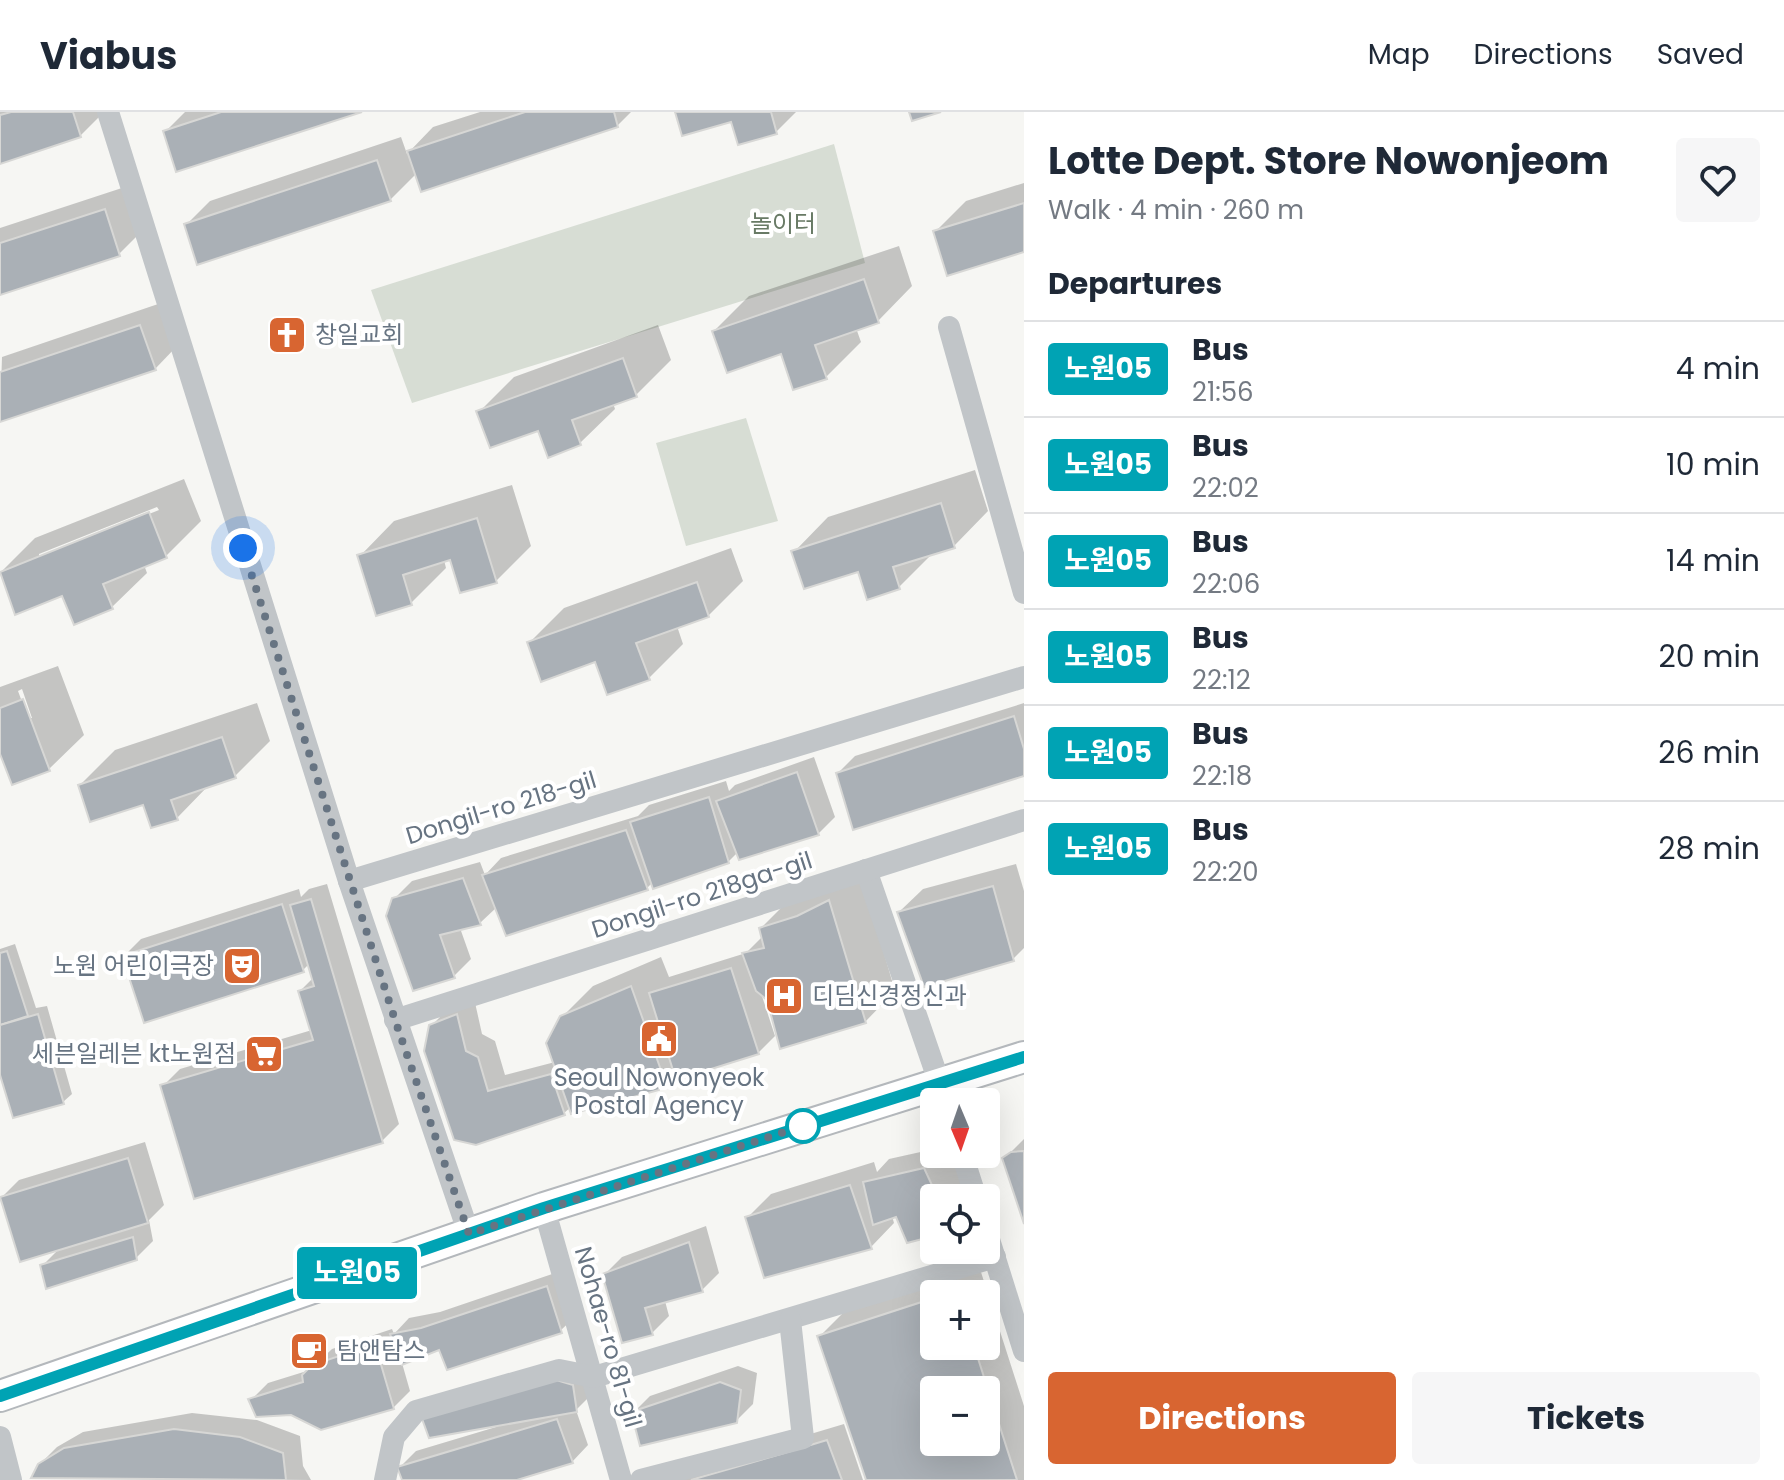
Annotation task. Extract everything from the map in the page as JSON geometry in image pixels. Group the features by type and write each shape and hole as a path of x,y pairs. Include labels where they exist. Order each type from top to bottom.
{"main road":[{"path":"952,1088 1024,1057"},
{"path":"0,1396 544,1208 920,1099"}],"street":[{"path":"108,112 349,881 469,1234"},
{"path":"949,327 1024,593"},
{"name":"Dongil-ro 218-gil","path":"349,881 1024,677"},
{"name":"Dongil-ro 218ga-gil","path":"395,1020 1024,820"},
{"path":"866,870 942,1088"},
{"name":"Nohae-ro 81-gil","path":"544,1208 621,1480"},
{"path":"385,1480 394,1437 416,1411 559,1370 594,1377 972,1264"},
{"path":"997,1264 1024,1351"},
{"path":"641,1480 803,1438 790,1320"},
{"path":"0,1437 11,1480"}],"green space":[{"name":"놀이터","path":"834,144 865,263 412,403 371,290"},
{"path":"746,418 778,521 686,546 656,443"}],"building":[{"path":"11,112 73,112 81,137 0,164 0,115"},
{"path":"221,112 362,112 176,172 163,131"},
{"path":"525,112 614,112 618,127 421,192 407,151"},
{"path":"675,112 771,112 777,134 738,145 731,122 682,136"},
{"path":"909,112 941,112 912,121"},
{"path":"377,160 391,201 197,265 184,224"},
{"path":"1024,203 1024,252 947,276 933,231"},
{"path":"105,209 120,256 0,295 0,243"},
{"path":"864,279 879,323 815,345 827,379 793,390 781,354 727,373 712,331"},
{"path":"140,325 156,370 0,422 0,372"},
{"path":"623,358 637,397 572,420 581,445 548,458 538,431 490,448 476,411"},
{"path":"941,503 955,548 893,567 900,589 867,600 858,572 804,589 791,551"},
{"path":"149,512 167,558 103,584 113,609 74,625 62,596 15,615 0,572"},
{"path":"477,518 497,583 460,593 450,560 403,575 412,605 376,616 357,555"},
{"path":"697,582 709,617 636,643 650,680 607,695 595,662 541,682 527,642"},
{"path":"23,699 50,771 12,785 0,754 0,708"},
{"path":"1014,716 1024,749 1024,776 853,830 836,773"},
{"path":"222,737 236,778 171,800 178,820 151,828 143,805 90,822 78,785"},
{"path":"797,772 819,835 739,860 716,801"},
{"path":"709,797 729,863 653,889 630,822"},
{"path":"626,830 648,890 506,936 482,875"},
{"path":"463,878 481,925 440,935 455,978 413,991 386,916 392,898"},
{"path":"993,886 1014,961 924,987 897,912"},
{"path":"311,899 383,1143 194,1199 160,1085 313,1040 298,991 314,986 290,905"},
{"path":"829,900 866,1023 780,1049 767,1000 756,991 742,953 764,948 759,928 797,916"},
{"path":"282,904 304,972 144,1023 122,956"},
{"path":"7,951 28,1016 0,1025 0,953"},
{"path":"731,968 759,1054 676,1080 649,993"},
{"path":"631,986 662,1073 659,1090 571,1114 546,1043 560,1016"},
{"path":"38,1014 64,1104 13,1118 0,1075 0,1025"},
{"path":"457,1014 466,1051 478,1057 488,1091 551,1074 565,1115 476,1145 454,1140 424,1051 429,1025"},
{"path":"1024,1151 1024,1224 1002,1158 1011,1152"},
{"path":"128,1158 148,1223 20,1262 0,1197"},
{"path":"924,1168 931,1184 920,1184 920,1240 907,1243 896,1217 873,1225 863,1182"},
{"path":"850,1185 872,1249 764,1278 745,1217"},
{"path":"133,1237 137,1260 46,1289 40,1265"},
{"path":"689,1242 703,1292 645,1308 653,1335 622,1343 602,1274"},
{"path":"547,1286 562,1333 447,1370 439,1350 402,1365 390,1334 421,1328"},
{"path":"920,1303 920,1360 978,1360 984,1376 920,1376 920,1456 1000,1456 1000,1427 1017,1480 866,1480 817,1336"},
{"path":"375,1344 394,1409 321,1430 291,1415 256,1417 248,1399 303,1382 302,1375 312,1365"},
{"path":"553,1379 573,1385 577,1412 429,1438 421,1416"},
{"path":"720,1382 741,1390 737,1423 640,1446 631,1412"},
{"path":"557,1419 573,1463 517,1480 402,1480 397,1467"},
{"path":"174,1429 240,1437 283,1453 286,1480 31,1478 38,1464 64,1448"},
{"path":"827,1440 842,1480 691,1480 781,1454"}],"bus line":[{"name":"노원05","path":"0,1396 625,1181 1024,1057"}],"place":[{"name":"창일교회","path":"287,335"},
{"name":"노원 어린이극장","path":"242,966"},
{"name":"디딤신경정신과","path":"784,996"},
{"name":"Seoul Nowonyeok Postal Agency","path":"659,1039"},
{"name":"세븐일레븐 kt노원점","path":"264,1054"},
{"name":"탐앤탐스","path":"309,1351"}],"route":[{"path":"243,548 349,881 469,1234 596,1190 803,1126"}]}
